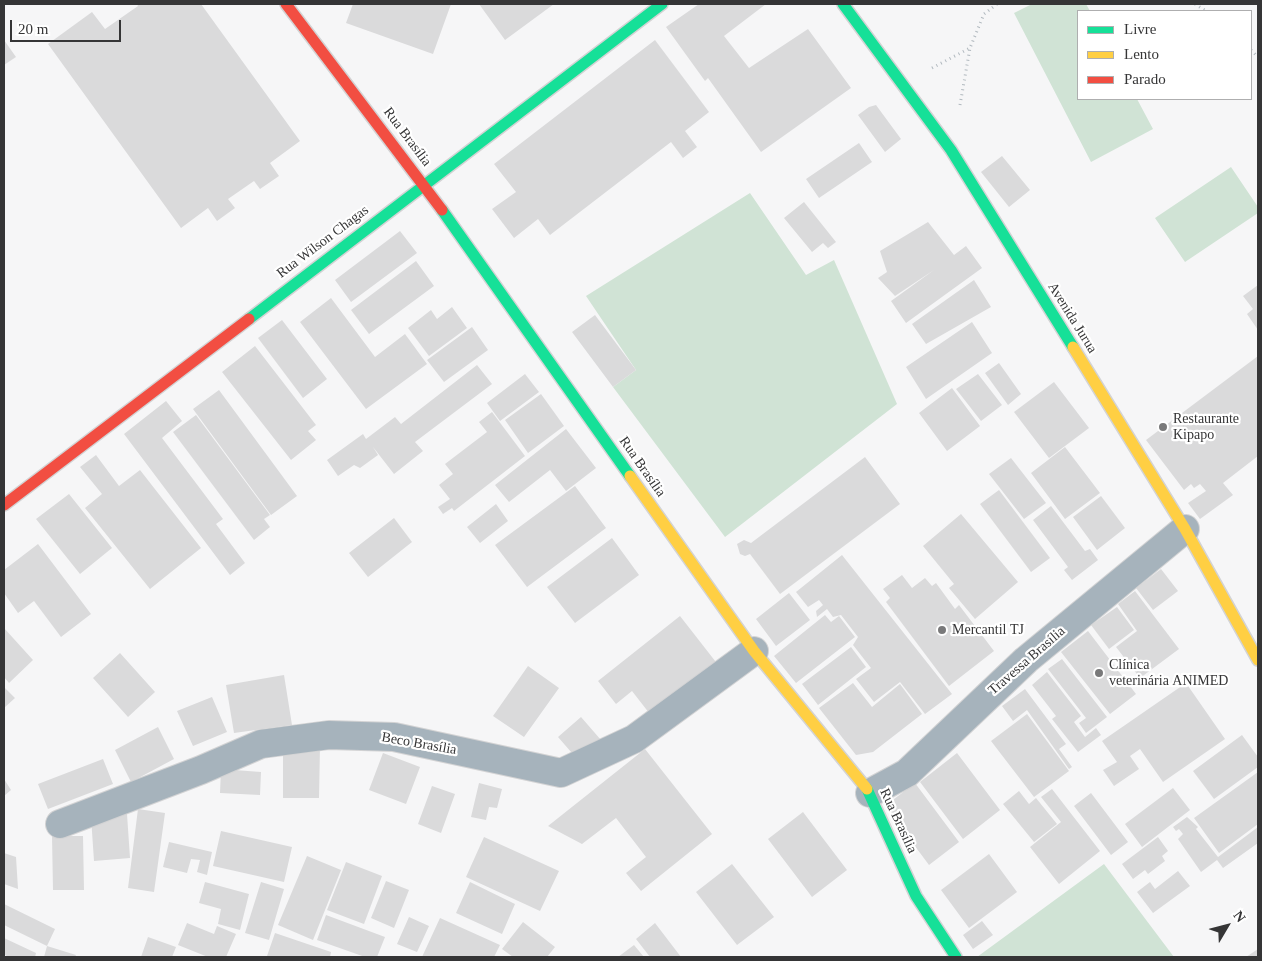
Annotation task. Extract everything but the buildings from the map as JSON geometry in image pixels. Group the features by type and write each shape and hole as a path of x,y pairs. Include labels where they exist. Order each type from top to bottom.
{"street":[{"name":"Rua Brasília","path":"286,4 424,184 754,651 870,793 916,896 956,957"},
{"name":"Rua Wilson Chagas","path":"4,506 662,4"},
{"name":"Avenida Jurua","path":"843,4 951,150 1185,529 1258,660"},
{"name":"Travessa Brasília","path":"870,793 907,773 1026,660 1185,529"},
{"name":"Beco Brasília","path":"60,824 261,744 329,735 394,737 561,773 634,739 754,651"}],"path":[{"path":"951,150 970,48 984,14 997,4"},
{"path":"893,70 933,68 970,48"}],"green space":[{"path":"1032,4 1086,4 1089,10 1077,10 1077,100 1138,100 1153,129 1091,162 1014,13"},
{"path":"1231,167 1258,207 1258,213 1185,262 1155,218"},
{"path":"750,193 806,275 834,260 897,404 725,537 613,387 636,370 586,296"},
{"path":"1104,864 1174,957 977,957"}],"traffic: fast":[{"path":"249,319 662,4"},
{"path":"843,4 951,150 1073,347"},
{"path":"442,210 630,476"},
{"path":"867,789 916,896 956,957"}],"traffic: slow":[{"path":"1073,347 1185,529 1258,660"},
{"path":"630,476 754,651 867,789"}],"traffic: jam":[{"path":"286,4 442,210"},
{"path":"4,505 249,319"}],"place":[{"name":"Restaurante Kipapo","path":"1163,427"},
{"name":"Mercantil TJ","path":"942,630"},
{"name":"Clínica veterinária ANIMED","path":"1099,673"}]}
